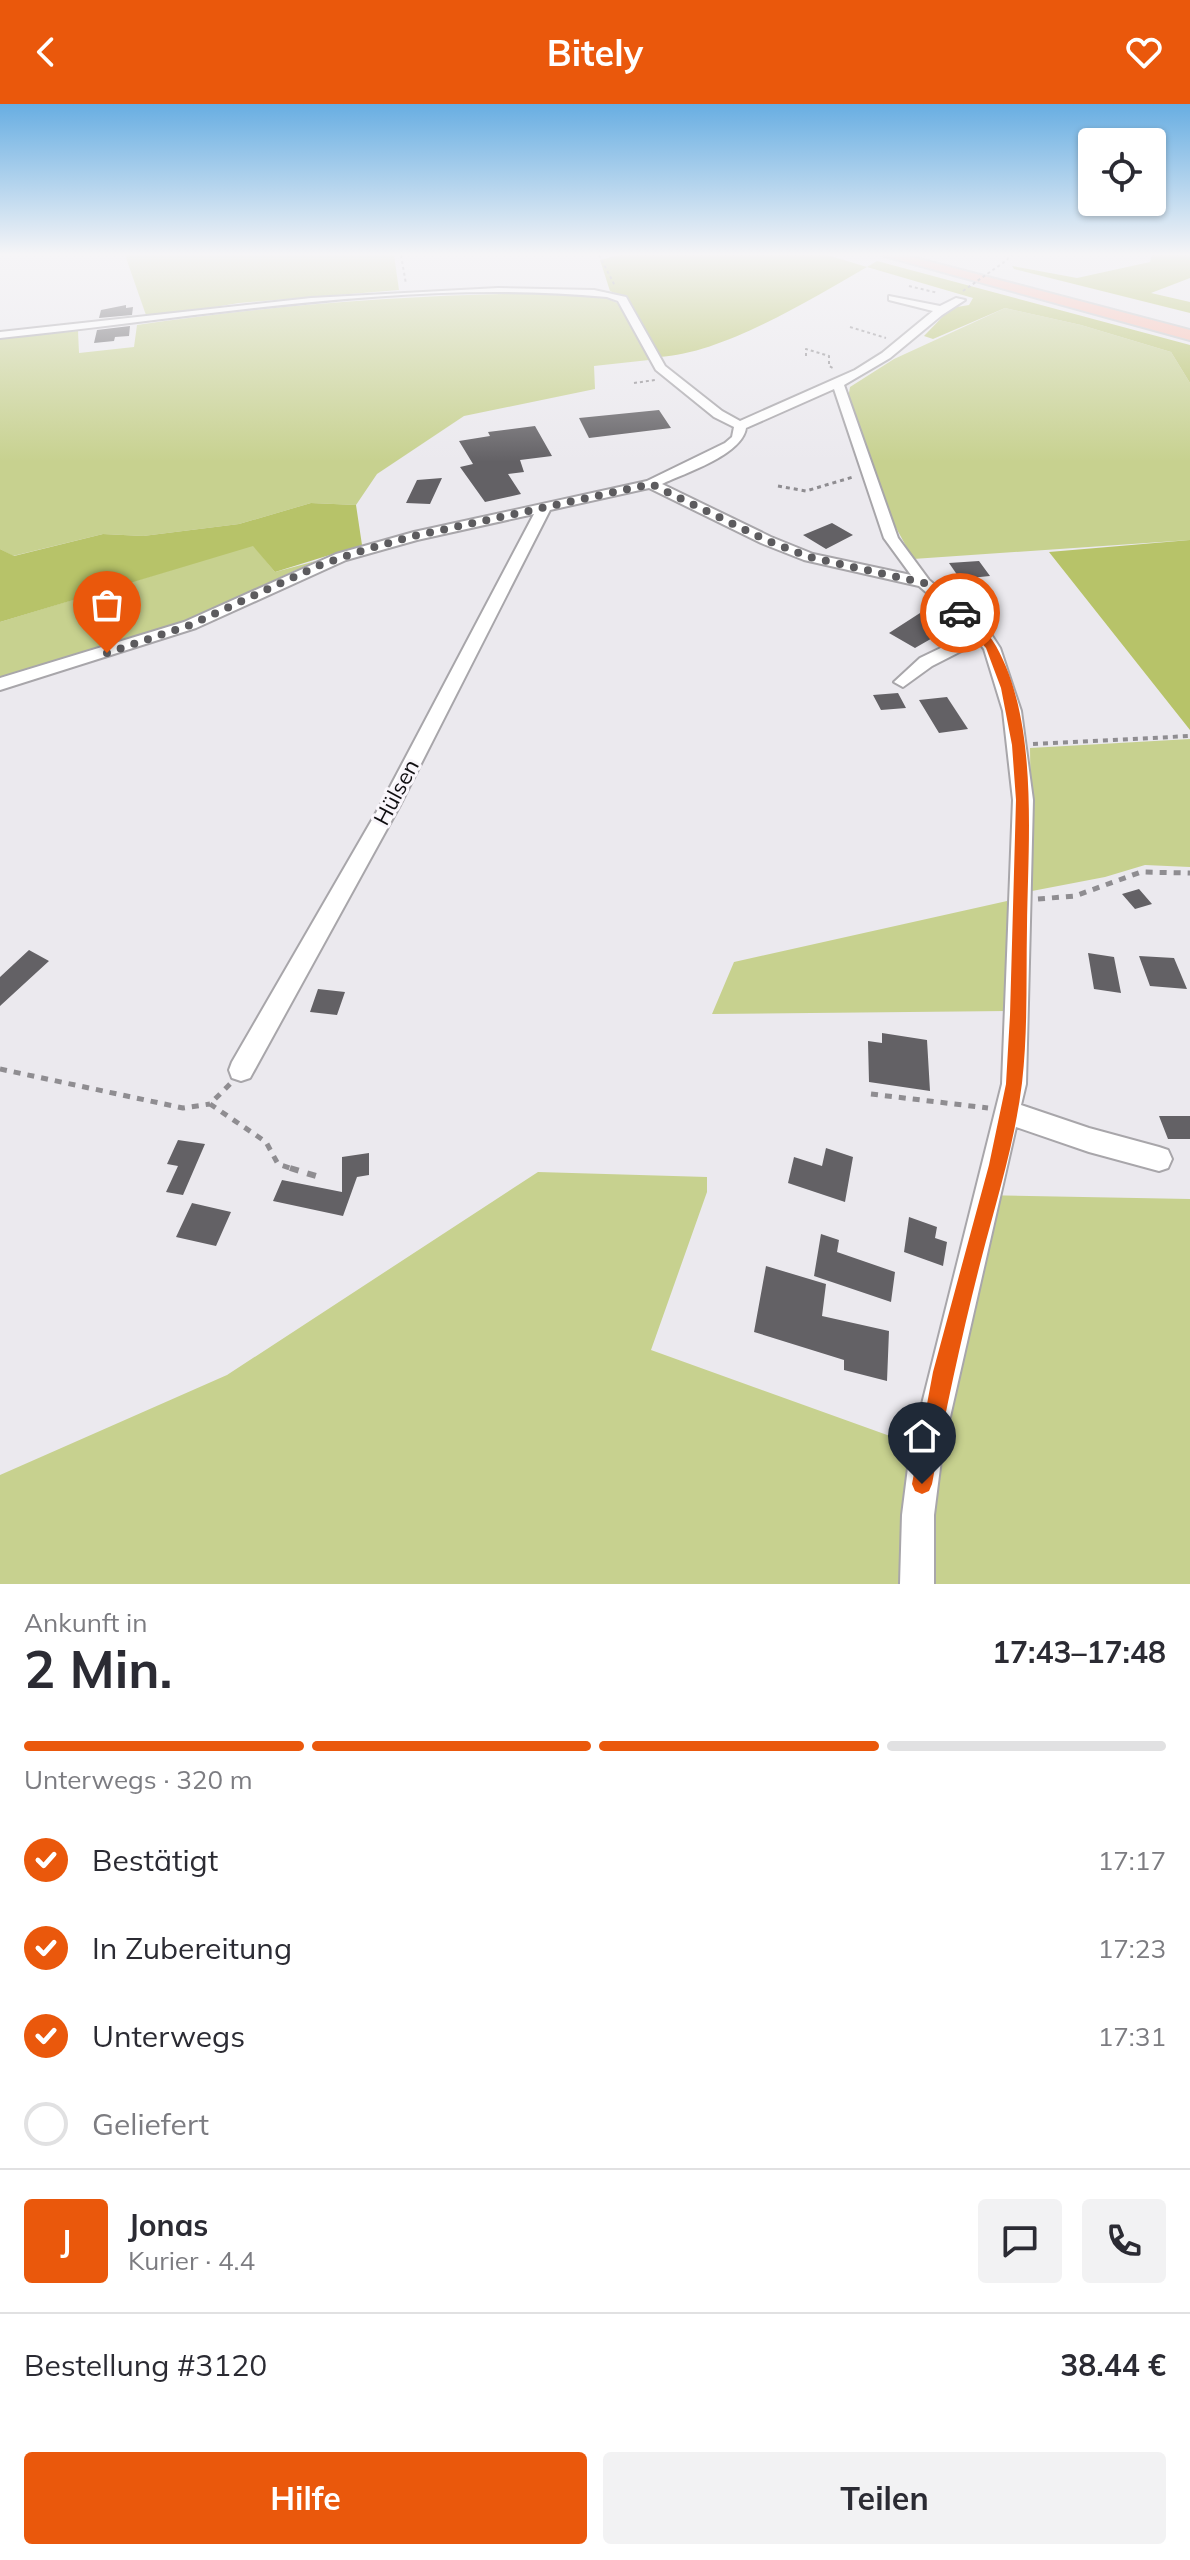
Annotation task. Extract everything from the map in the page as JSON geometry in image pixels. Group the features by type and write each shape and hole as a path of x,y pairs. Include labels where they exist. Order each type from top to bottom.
{"highway":[{"path":"1149,324 1190,335"}],"street":[{"path":"0,335 121,324"},
{"path":"636,324 660,368 718,414 740,426"},
{"path":"740,426 838,384 905,343 926,324"},
{"path":"838,384 891,538 924,583 983,634 1003,677 1018,745 1023,800 1014,1084 926,1452 918,1515 917,1584"},
{"path":"0,684 177,629 341,557 414,536 651,484 730,446 738,438 740,426"},
{"path":"651,484 766,540 809,557 924,583"},
{"name":"Hülsen","path":"241,1070 389,807 543,510"},
{"path":"903,682 926,662 983,634"},
{"path":"1008,1112 1089,1140 1159,1159"}],"path":[{"path":"850,327 905,343"},
{"path":"806,356 806,349 818,350 829,356 829,366 851,376"},
{"path":"778,486 806,491 869,473"},
{"path":"1018,745 1190,736"},
{"path":"1021,897 1056,901 1078,897 1136,874 1190,873"},
{"path":"0,1069 183,1108 210,1104 241,1070"},
{"path":"871,1094 1008,1112"},
{"path":"210,1104 266,1142 278,1164 316,1176"}],"green space":[{"path":"633,324 649,360 594,366 595,389 464,416 377,474 356,505 311,503 239,524 143,536 103,534 13,556 0,549 0,338 78,331 79,353 134,347 137,325"},
{"path":"638,324 764,324 711,346 659,357"},
{"path":"936,324 968,324 933,339 924,336"},
{"path":"970,324 1077,324 1171,352 1190,383 1190,540 913,559 894,524 848,398 850,387 894,359"},
{"path":"1077,324 1112,324 1190,345 1190,383 1171,352"},
{"path":"311,503 356,505 362,545 275,572 253,546 0,622 0,549 14,556 103,534 143,536 239,524"},
{"path":"1190,540 1190,730 1049,552"},
{"path":"253,545 275,572 316,561 184,621 0,678 0,622"},
{"path":"1190,739 1190,867 1145,865 1105,877 1032,891 1030,748"},
{"path":"1007,901 1007,1011 712,1014 734,962"},
{"path":"538,1172 707,1177 707,1192 651,1350 915,1445 979,1195 1190,1199 1190,1584 0,1584 0,1475 227,1375"}],"building":[{"path":"130,326 129,336 94,343 97,330"},
{"path":"659,410 671,428 589,438 579,418"},
{"path":"535,426 552,456 520,460 524,472 508,474 521,494 485,502 460,467 473,464 459,441 490,436 488,432"},
{"path":"442,478 430,504 406,503 417,480"},
{"path":"832,523 853,535 826,549 803,535"},
{"path":"979,561 990,576 960,579 949,563"},
{"path":"934,604 951,617 947,620 955,625 915,648 889,633"},
{"path":"898,693 906,708 881,710 873,695"},
{"path":"947,697 968,729 939,733 919,700"},
{"path":"1139,889 1152,904 1135,909 1122,894"},
{"path":"29,950 49,961 0,1006 0,977"},
{"path":"1088,953 1114,957 1121,993 1094,989"},
{"path":"1139,956 1174,958 1187,989 1150,986"},
{"path":"318,989 345,992 337,1015 310,1012"},
{"path":"882,1033 927,1040 930,1091 869,1082 868,1041 882,1043"},
{"path":"1159,1116 1190,1116 1190,1139 1168,1139"},
{"path":"178,1140 205,1144 183,1195 166,1192 178,1166 167,1164"},
{"path":"826,1148 853,1157 845,1202 788,1183 794,1157 822,1166"},
{"path":"369,1153 369,1175 357,1177 343,1216 273,1201 282,1180 342,1192 342,1157"},
{"path":"192,1203 231,1212 216,1246 176,1237"},
{"path":"909,1217 937,1227 935,1238 947,1242 943,1266 904,1252"},
{"path":"821,1234 839,1240 837,1252 895,1272 891,1302 814,1276"},
{"path":"766,1266 826,1284 822,1316 889,1331 887,1381 844,1370 844,1360 754,1332"}],"way so far":[{"path":"107,653 190,625 320,565 364,550 414,536 651,484 766,540 809,557 924,583 960,613"}],"route":[{"path":"922,1484 943,1372 997,1165 1014,1084 1018,1015 1023,800 1018,745 1006,688 992,648 983,634 960,613"}]}
